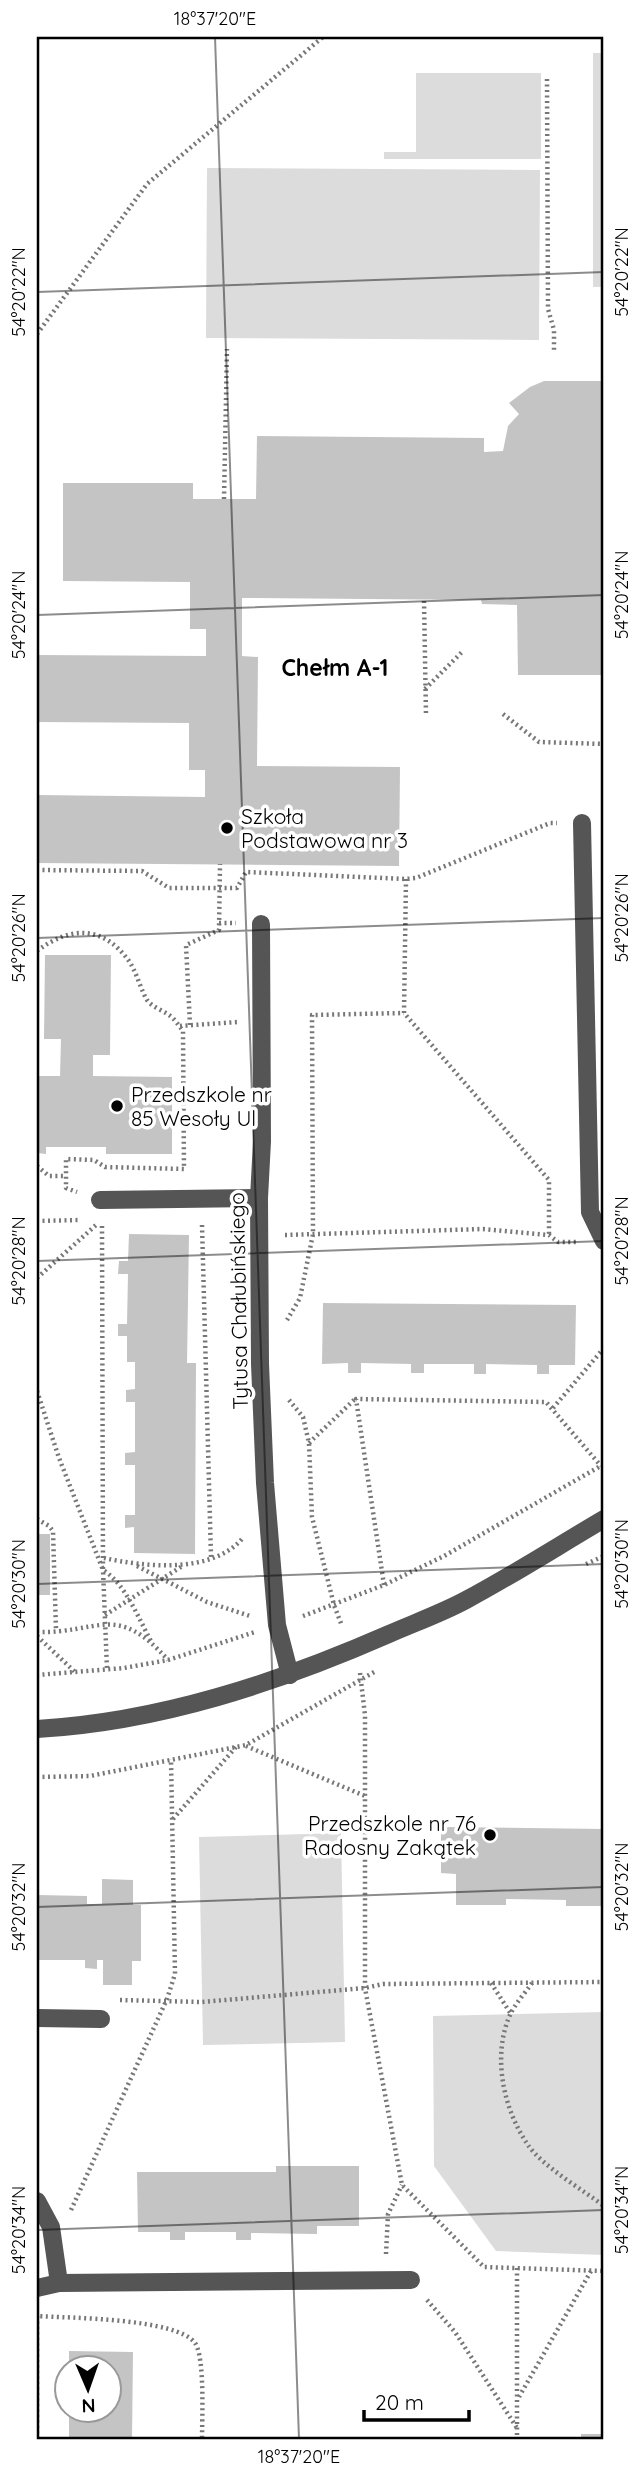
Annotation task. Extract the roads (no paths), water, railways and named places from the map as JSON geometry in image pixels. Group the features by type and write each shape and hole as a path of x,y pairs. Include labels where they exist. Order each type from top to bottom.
{"street":[{"path":"582,823 590,1212 604,1241"},
{"name":"Tytusa Chałubińskiego","path":"261,924 260,1364 266,1507 277,1625 290,1675"},
{"path":"100,1200 259,1198"},
{"path":"37,1729 103,1723 167,1712 290,1675 465,1601 604,1520"},
{"path":"37,2018 101,2019"},
{"path":"37,2201 51,2227 59,2283"},
{"path":"37,2288 59,2283 411,2280"}],"place":[{"name":"Szkoła Podstawowa nr 3","path":"227,828"},
{"name":"Przedszkole nr 85 Wesoły Ul","path":"117,1106"},
{"name":"Przedszkole nr 76 Radosny Zakątek","path":"490,1835"}],"district":[{"name":"Chełm A-1","path":"335,667"}]}
